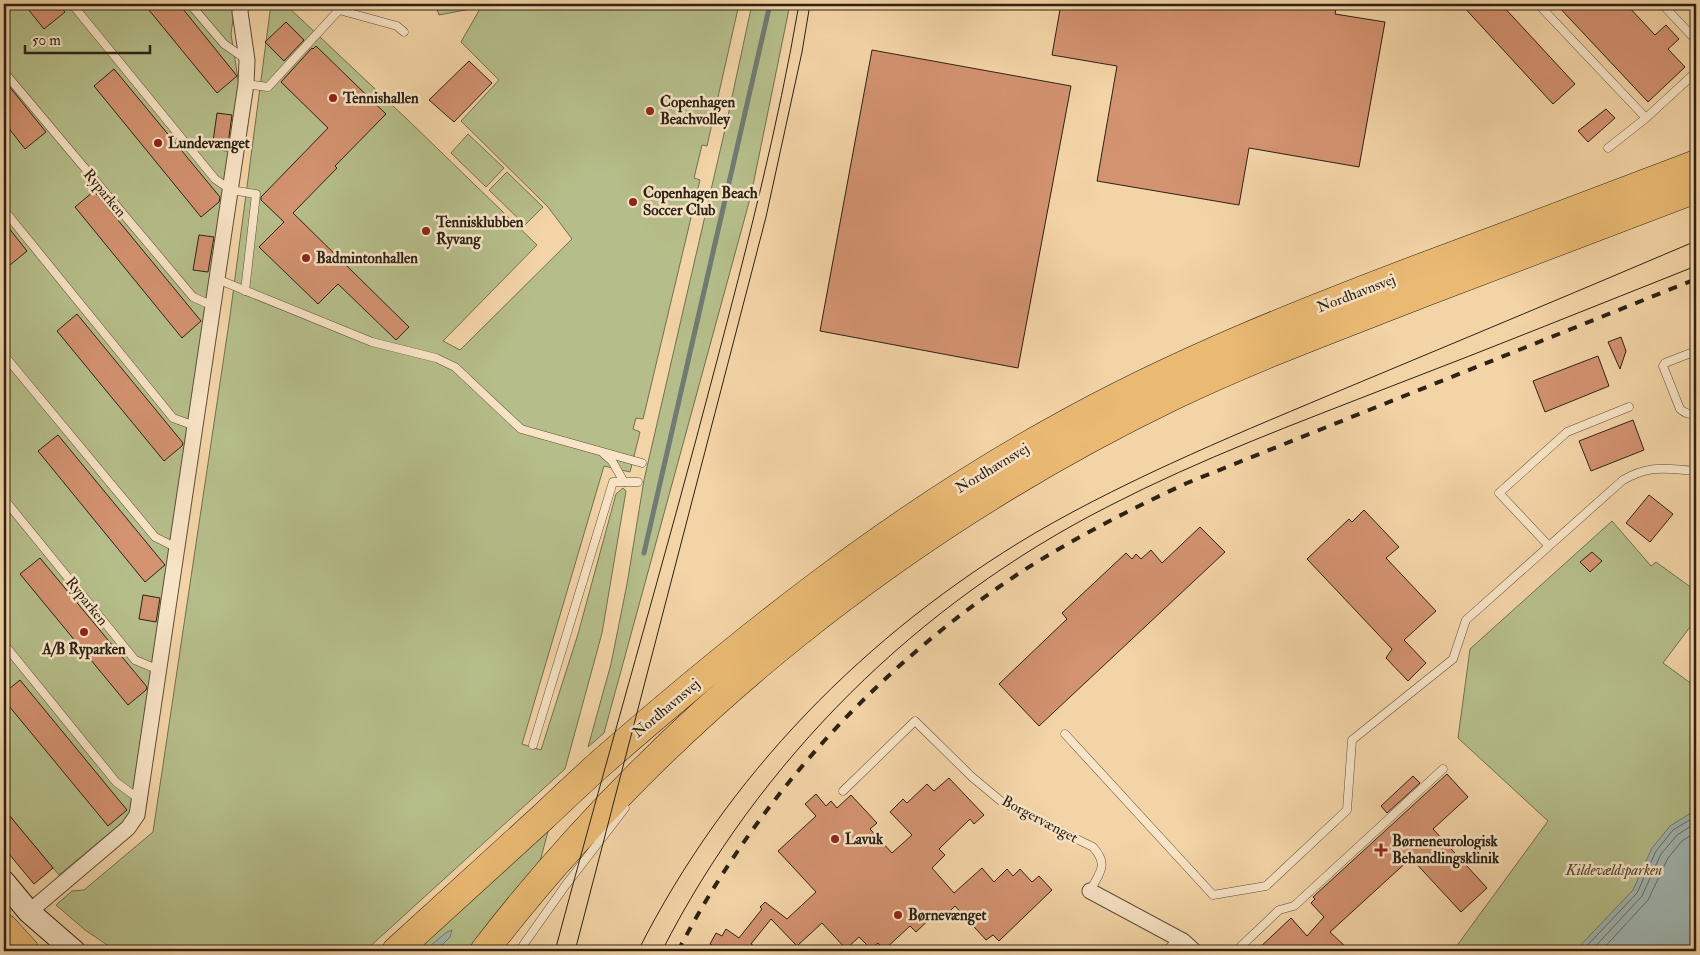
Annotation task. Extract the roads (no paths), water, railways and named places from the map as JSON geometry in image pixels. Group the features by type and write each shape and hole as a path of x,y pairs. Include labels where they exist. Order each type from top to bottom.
{"highway":[{"name":"Nordhavnsvej","path":"396,951 599,765 725,658 839,570 932,505 993,466 1105,403 1226,358 1696,164"},
{"name":"Nordhavnsvej","path":"1317,321 1696,189"},
{"name":"Nordhavnsvej","path":"484,951 570,847 635,779 726,694 785,643 905,552 1045,464 1171,397 1226,358"},
{"path":"4,928 25,951"}],"street":[{"path":"29,912 128,828 136,815 246,84 247,60 240,12 241,4"},
{"path":"4,882 29,912 74,951"},
{"name":"Borgervænget","path":"1090,890 1178,939 1194,951"}],"lane":[{"path":"72,4 215,179 230,190 256,194 245,291"},
{"path":"190,4 224,44 247,60"},
{"path":"1538,4 1646,118"},
{"path":"1662,4 1694,38"},
{"path":"246,84 268,87 339,10 396,26 404,32"},
{"name":"Ryparken","path":"4,72 193,297 213,306"},
{"path":"1608,148 1646,118 1696,72"},
{"path":"4,210 86,313 174,418 195,426"},
{"path":"217,279 372,342 436,358 455,368 522,429 642,463"},
{"path":"1317,321 1287,334 1317,321"},
{"path":"1226,358 1257,346 1226,358"},
{"path":"1696,350 1665,363 1663,366 1680,409 1685,413 1691,414 1696,412"},
{"path":"4,354 156,537 177,548"},
{"path":"1548,546 1499,493 1567,432 1629,407"},
{"path":"601,452 612,461 624,482"},
{"path":"1065,734 1213,894 1266,886 1347,810 1352,740 1453,658 1466,620 1622,480 1638,472 1656,468 1696,471"},
{"path":"533,745 613,482 638,482"},
{"name":"Ryparken","path":"4,499 135,660 159,670"},
{"path":"4,644 116,782 139,799"},
{"name":"Borgervænget","path":"843,792 915,721 972,777 1002,802 1093,847 1101,856 1102,868 1090,890"},
{"path":"650,776 680,736"},
{"path":"1236,951 1280,910 1294,906 1443,769"},
{"path":"519,951 565,886 632,800"},
{"path":"1166,951 1178,939"}],"water":[{"path":"1696,811 1696,951 1575,951 1633,890 1652,848 1670,826"},
{"path":"452,930 450,937 436,951 424,951 447,932"}],"waterway":[{"path":"644,553 770,4"}],"tram line":[{"path":"555,951 696,441 739,277 772,141 799,4"},
{"path":"575,951 766,217 802,52 810,4"},
{"path":"638,951 673,887 713,826 758,768 806,714 858,663 914,616 973,572 1035,533 1073,512 1190,455 1696,241"},
{"path":"662,951 701,881 746,815 796,752 850,693 909,639 972,590 1039,545 1109,506 1213,457 1696,266"}],"railway":[{"path":"678,951 709,895 744,841 824,741 868,695 916,652 966,611 1018,574 1101,526 1187,483 1696,279"}],"place":[{"name":"Tennishallen","path":"333,98"},
{"name":"Copenhagen Beachvolley","path":"650,111"},
{"name":"Lundevænget","path":"158,143"},
{"name":"Copenhagen Beach Soccer Club","path":"633,202"},
{"name":"Tennisklubben Ryvang","path":"426,231"},
{"name":"Badmintonhallen","path":"306,258"},
{"name":"A/B Ryparken","path":"84,632"},
{"name":"Lavuk","path":"835,839"},
{"name":"Børneneurologisk Behandlingsklinik","path":"1381,850"},
{"name":"Børnevænget","path":"898,915"}],"park label":[{"name":"Kildevældsparken","path":"1614,870"}]}
